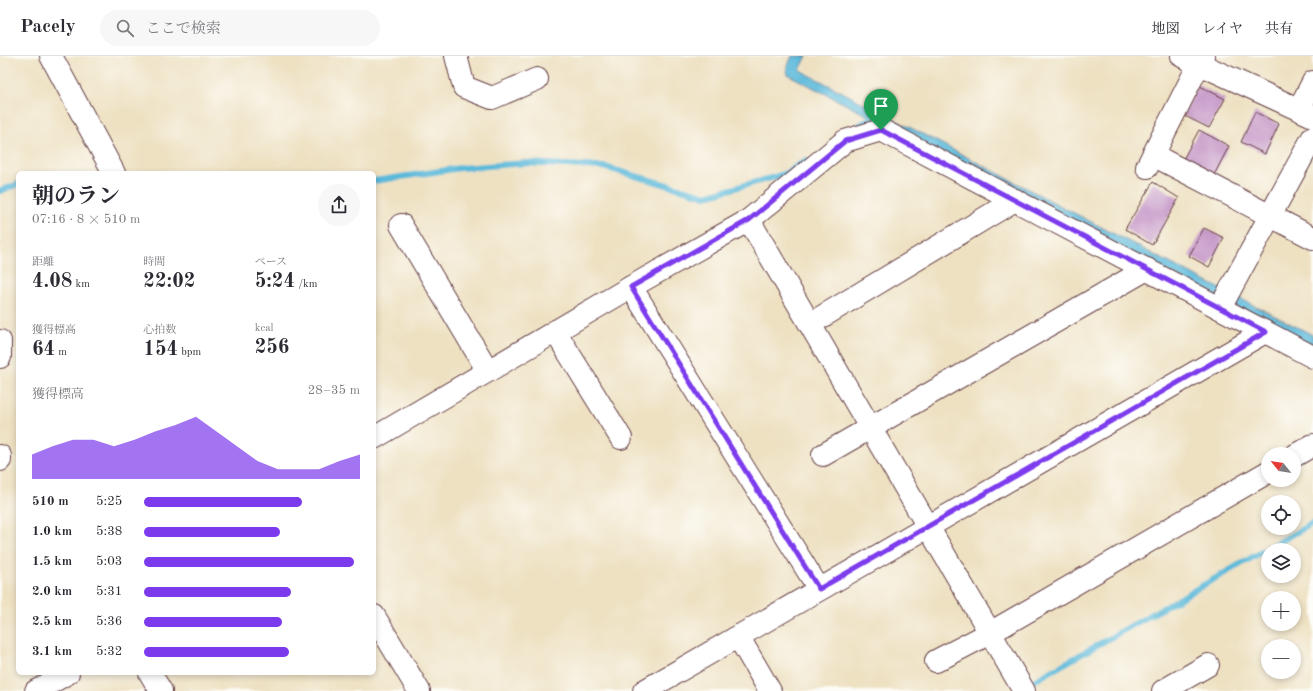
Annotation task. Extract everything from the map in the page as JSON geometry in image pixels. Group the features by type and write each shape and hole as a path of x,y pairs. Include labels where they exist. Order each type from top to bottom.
{"street":[{"path":"51,56 113,171"},
{"path":"456,56 464,87 492,98 537,79"},
{"path":"1313,82 1306,112 1195,58 1150,161 1270,216 1313,238"},
{"path":"376,432 488,371 749,220 845,141 881,130 1313,357"},
{"path":"1220,308 1313,137"},
{"path":"810,324 1015,200"},
{"path":"749,220 1024,691"},
{"path":"401,225 488,371"},
{"path":"823,455 1147,270"},
{"path":"631,287 819,589"},
{"path":"555,331 621,438"},
{"path":"652,689 738,636 1266,332"},
{"path":"0,341 0,357"},
{"path":"1301,452 1313,446"},
{"path":"936,661 990,633 1261,476"},
{"path":"376,619 419,691"},
{"path":"738,636 770,691"},
{"path":"1163,691 1208,665"},
{"path":"36,691 64,675"},
{"path":"151,675 161,691"}],"water":[{"path":"792,56 807,56 800,70 1193,275 1313,335 1313,347 787,74 787,67"}],"building":[{"path":"1198,85 1225,99 1209,128 1183,115"},
{"path":"1255,112 1279,124 1265,154 1241,142"},
{"path":"1199,130 1229,146 1212,179 1181,163"},
{"path":"1153,182 1179,198 1152,245 1125,229"},
{"path":"1204,228 1224,238 1209,267 1189,256"}],"waterway":[{"path":"856,128 873,116"},
{"path":"376,181 460,168 526,163 604,167 706,196 785,174 806,160"},
{"path":"0,191 16,185"},
{"path":"1025,686 1313,523"}],"route":[{"path":"881,130 1266,332 819,589 631,287 749,220 845,141 881,130"}]}
